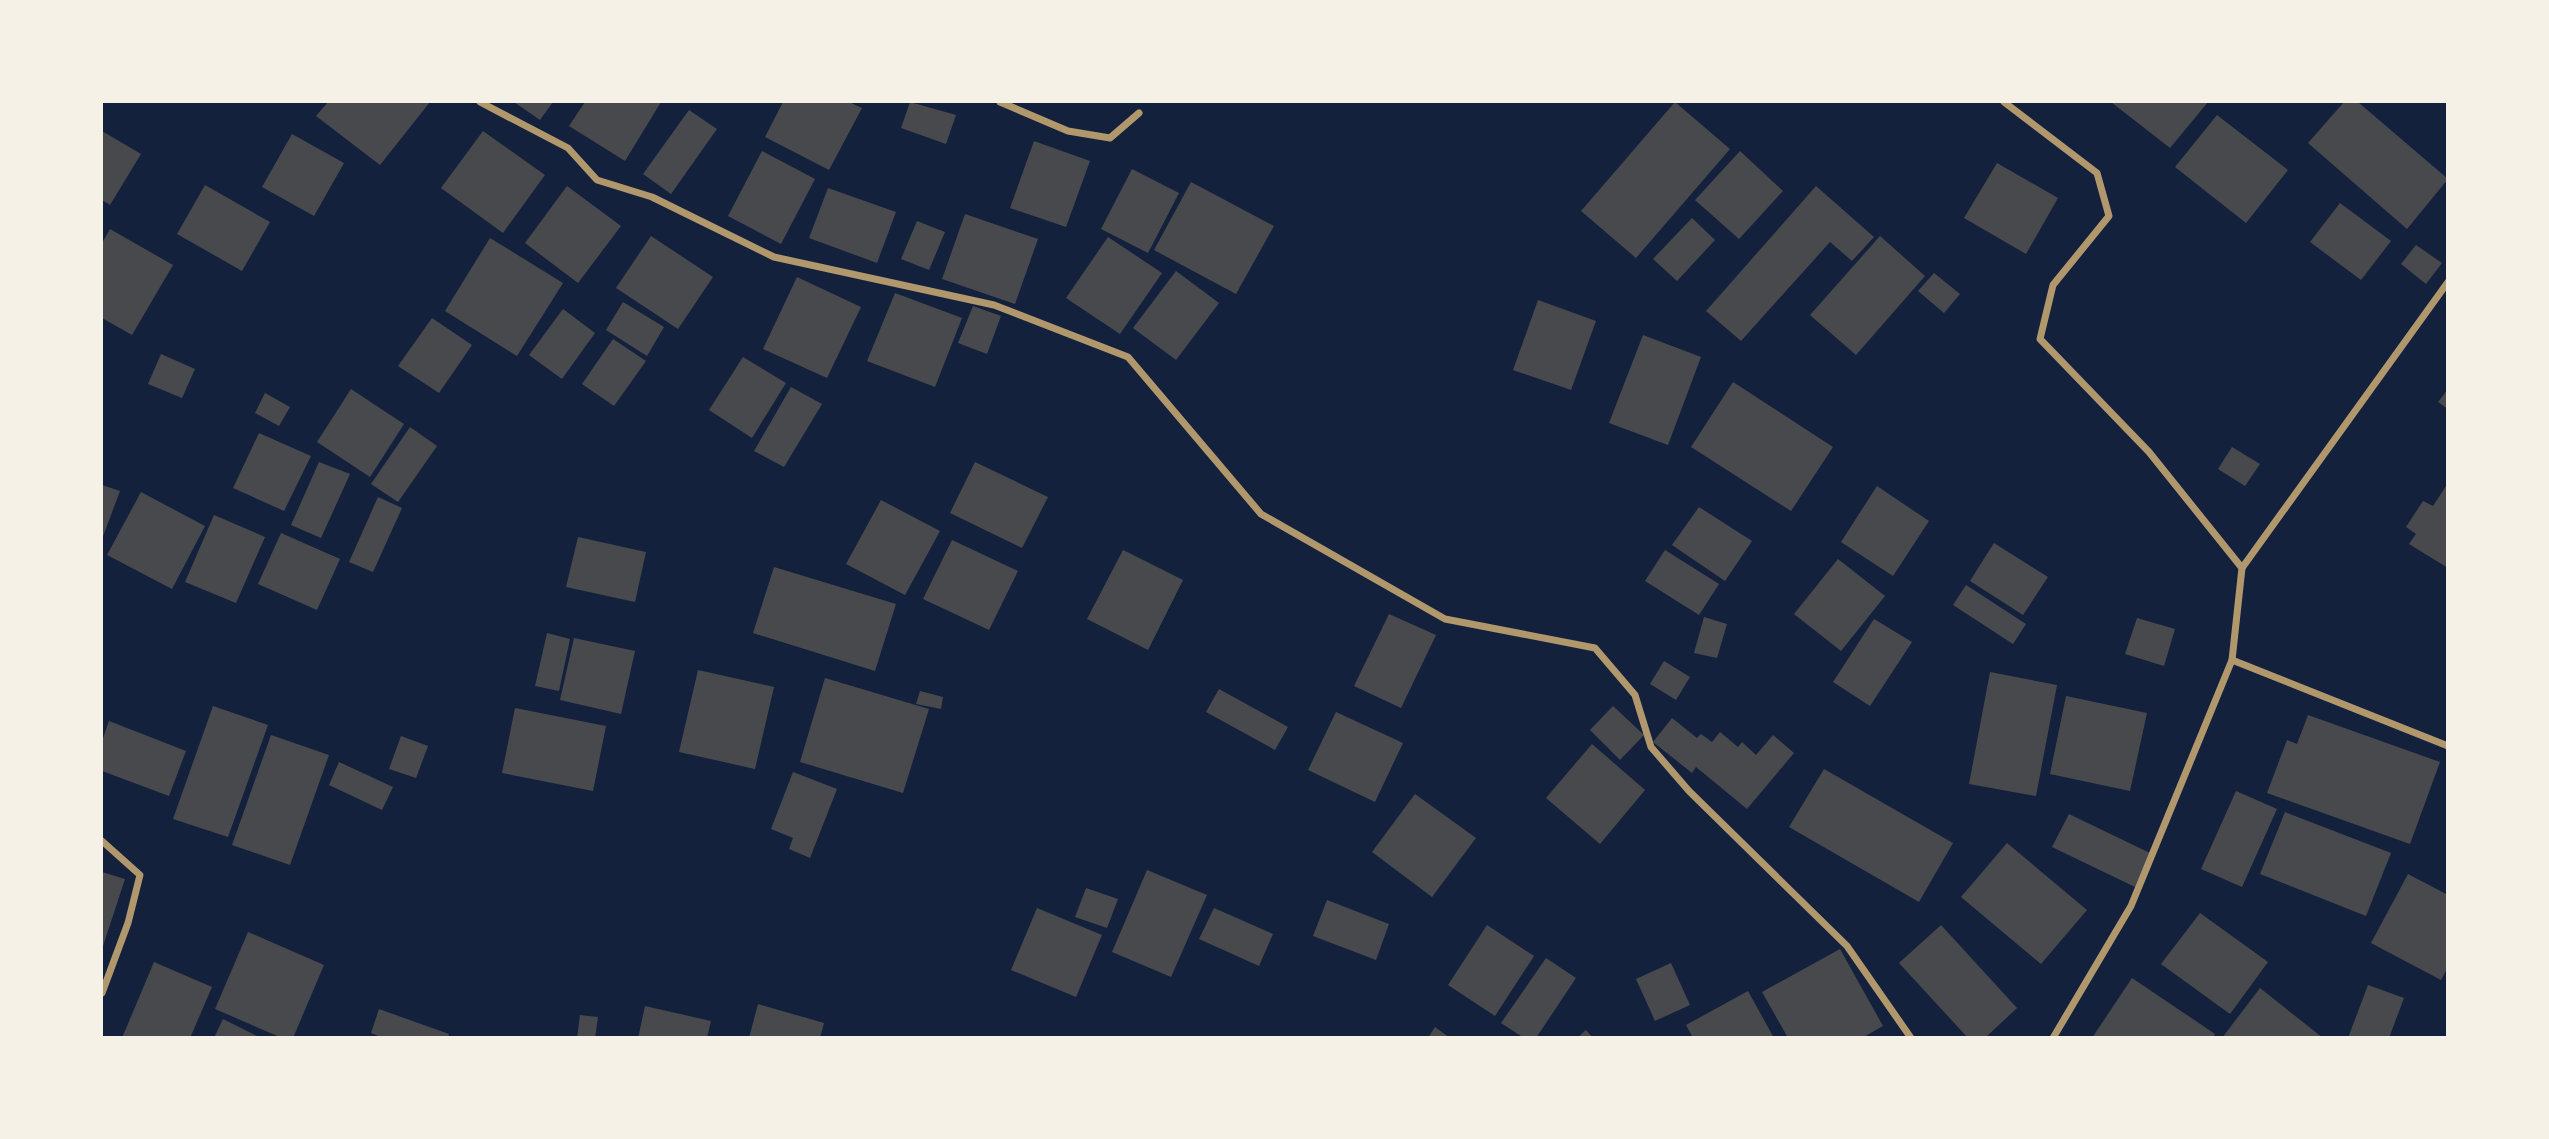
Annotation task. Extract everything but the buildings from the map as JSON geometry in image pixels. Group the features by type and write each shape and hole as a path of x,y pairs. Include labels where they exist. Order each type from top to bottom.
{"street":[{"path":"480,102 569,148 597,180 652,197 774,257 994,306 1128,357 1261,513 1445,619 1595,648 1635,695 1651,747 1689,791 1847,946 1911,1038"},
{"path":"1000,102 1068,131 1110,138 1139,113"},
{"path":"2004,102 2097,173 2109,216 2053,285 2040,340 2149,452 2242,568"},
{"path":"2053,1038 2131,906 2232,660 2242,568 2448,282"},
{"path":"2232,660 2448,746"},
{"path":"102,841 140,875 128,923 102,993"}]}
